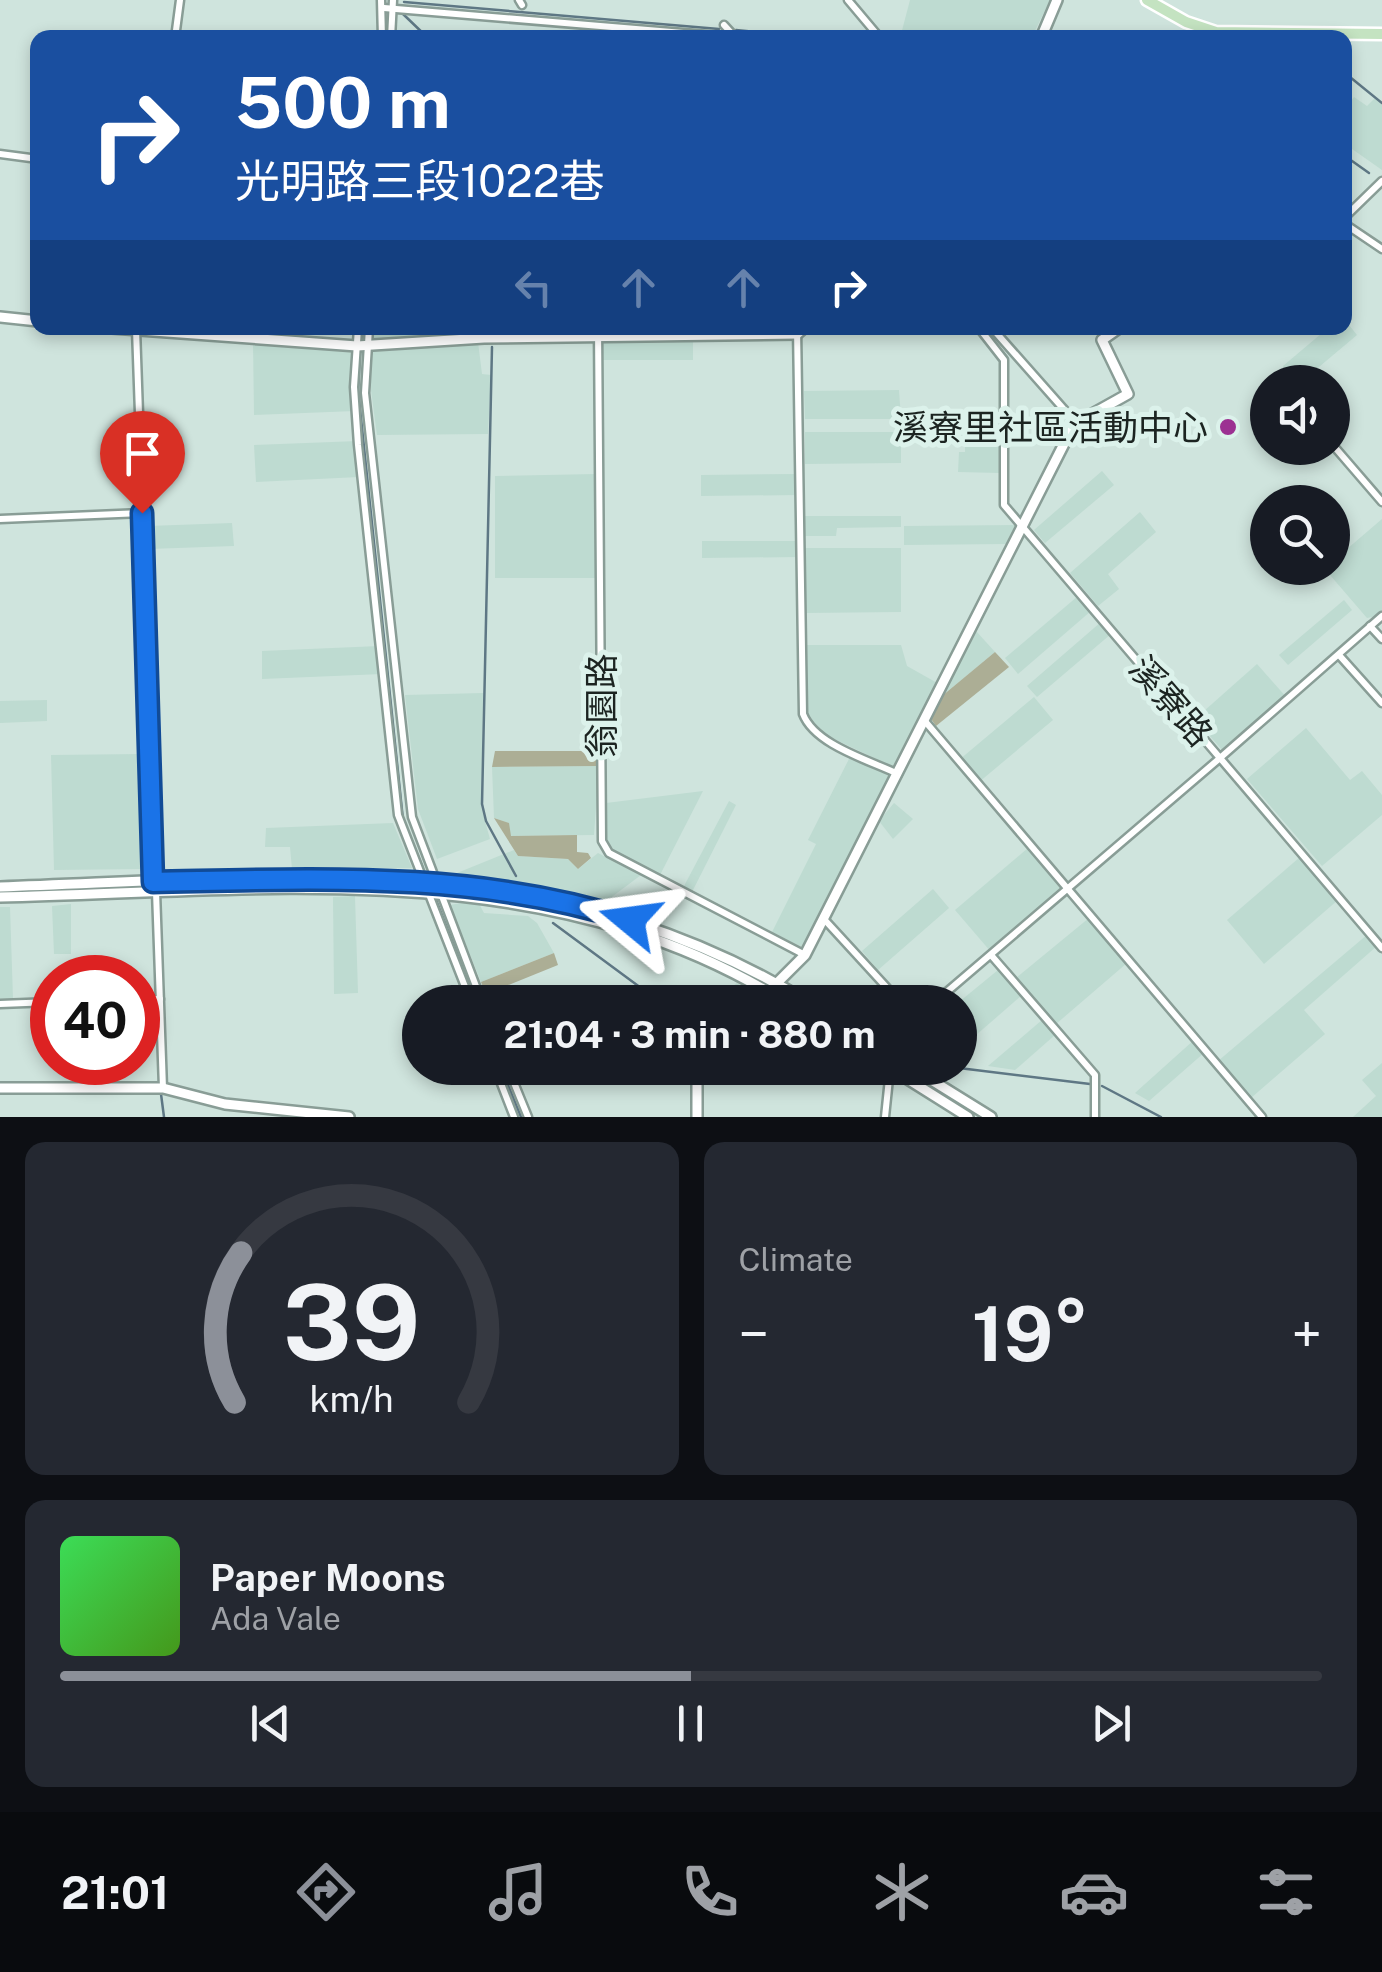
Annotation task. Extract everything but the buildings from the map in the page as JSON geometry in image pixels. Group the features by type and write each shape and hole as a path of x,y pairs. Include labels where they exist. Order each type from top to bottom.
{"main road":[{"path":"1147,0 1186,22 1210,30"},
{"path":"1352,34 1382,34"}],"street":[{"path":"176,30 180,0"},
{"path":"848,0 873,30"},
{"path":"1044,30 1056,0"},
{"path":"388,4 659,30"},
{"path":"383,30 388,4"},
{"path":"388,4 390,30"},
{"path":"594,24 594,30"},
{"path":"724,24 729,30"},
{"path":"0,154 30,158"},
{"path":"1352,213 1382,182"},
{"path":"1352,225 1382,249"},
{"path":"0,316 30,320"},
{"path":"136,335 158,955"},
{"path":"229,335 362,345 544,335"},
{"path":"360,335 412,817 430,886 465,985"},
{"path":"366,335 362,345 358,445 398,815 474,985"},
{"name":"翁園路","path":"598,335 604,848 805,955"},
{"path":"799,335 803,714 812,728 826,738 898,774"},
{"name":"溪寮路","path":"985,335 1003,354 1002,498 1022,527 1220,758 1382,616"},
{"path":"998,335 1076,423"},
{"path":"0,888 153,882 430,886 529,893 603,911 688,940 777,984 805,955 1076,423 1128,394 1102,340 1109,335"},
{"path":"1350,465 1382,502"},
{"path":"0,519 142,513"},
{"path":"1370,626 1382,639"},
{"path":"1340,655 1382,704"},
{"path":"924,720 1262,1117"},
{"path":"955,985 1220,758 1382,948"},
{"path":"0,897 430,886 590,918 656,939 754,985"},
{"path":"824,918 885,985"},
{"path":"991,955 1095,1074 1095,1117"},
{"path":"0,1004 30,1003"},
{"path":"160,1058 161,1088"},
{"path":"502,1085 514,1117"},
{"path":"515,1085 528,1117"},
{"path":"696,1117 697,1085"},
{"path":"885,1117 888,1085"},
{"path":"917,1085 968,1117"},
{"path":"940,1085 992,1117"},
{"path":"0,1088 161,1088 226,1104 349,1117"}],"shaded area":[{"path":"910,0 1050,0 1035,30 902,30"},
{"path":"1354,97 1367,106 1375,98 1382,103 1382,170 1352,149"},
{"path":"1352,329 1357,335 1321,365 1284,365 1320,335 1352,335"},
{"path":"373,335 492,335 373,341"},
{"path":"602,339 693,339 693,360 602,360"},
{"path":"253,342 350,349 354,353 355,411 254,415"},
{"path":"478,342 482,374 491,375 488,434 377,435 370,383 372,349"},
{"path":"899,390 901,419 805,419 804,391"},
{"path":"805,432 901,432 901,463 805,464"},
{"path":"358,441 359,477 256,482 254,445"},
{"path":"965,441 1000,442 1000,473 958,472 959,452 965,452"},
{"path":"1102,471 1114,485 1045,543 1034,530"},
{"path":"596,474 596,578 495,578 495,476"},
{"path":"796,474 799,495 701,496 701,475"},
{"path":"1140,512 1156,532 1108,574 1119,589 1098,606 1070,573"},
{"path":"805,516 901,516 901,527 837,528 836,536 805,536"},
{"path":"1382,519 1382,615 1367,618 1339,585 1350,585 1350,546"},
{"path":"232,523 234,546 149,549 148,526"},
{"path":"1016,525 1006,544 904,545 904,526"},
{"path":"702,541 800,541 799,557 702,558"},
{"path":"805,548 901,548 901,612 805,613"},
{"path":"1078,596 1091,611 1018,674 1005,658"},
{"path":"1344,600 1352,610 1288,665 1279,655"},
{"path":"1101,622 1111,634 1037,697 1027,686"},
{"path":"973,632 995,652 942,696"},
{"path":"805,645 901,645 907,666 939,684 895,768 813,729 805,718"},
{"path":"379,646 382,674 262,679 262,651"},
{"path":"995,652 1009,667 936,726 931,719 942,696"},
{"path":"1257,664 1288,699 1223,751 1195,719"},
{"path":"483,693 481,807 490,839 437,859 418,809 405,695"},
{"path":"1034,697 1053,720 978,783 959,760"},
{"path":"47,700 47,721 0,723 0,701"},
{"path":"1306,728 1350,780 1362,771 1382,795 1382,815 1322,866 1247,779"},
{"path":"495,751 596,751 599,766 492,767"},
{"path":"141,754 144,869 54,870 51,755"},
{"path":"851,755 891,776 802,947 772,932 816,844 808,840"},
{"path":"599,766 594,835 510,836 508,823 494,818 492,767"},
{"path":"703,791 660,875 607,848 606,803"},
{"path":"729,801 736,805 692,892 683,888"},
{"path":"894,803 913,819 893,839 879,821"},
{"path":"494,818 509,823 511,836 577,835 577,852 588,853 591,858 578,869 568,859 518,856"},
{"path":"393,823 412,868 292,869 290,847 265,847 266,828"},
{"path":"1028,848 1064,889 991,952 955,910"},
{"path":"514,850 518,856 568,859 578,869 598,853 641,875 605,902 457,873"},
{"path":"1300,857 1338,900 1264,964 1227,920"},
{"path":"933,889 949,908 878,970 862,951"},
{"path":"355,896 358,993 334,994 333,897"},
{"path":"477,900 484,913 528,916 537,923 554,953 481,982 450,905"},
{"path":"71,904 71,954 54,954 52,906"},
{"path":"0,907 10,907 13,999 0,999"},
{"path":"1089,918 1127,963 1056,1024 1016,978"},
{"path":"1368,934 1377,946 1304,1010 1325,1034 1251,1098 1218,1061"},
{"path":"554,953 558,965 508,985 481,982"},
{"path":"998,970 1021,996 977,1034 977,987"},
{"path":"1042,1020 1055,1035 1015,1070 988,1066"},
{"path":"1194,1040 1205,1052 1149,1101 1135,1093"},
{"path":"1382,1063 1382,1117 1353,1117 1376,1096 1362,1080"}],"waterway":[{"path":"404,2 719,29"},
{"path":"403,14 420,30"},
{"path":"387,30 388,15"},
{"path":"1352,79 1382,103"},
{"path":"1352,161 1369,173"},
{"path":"361,340 362,335"},
{"path":"492,347 482,804 486,821 516,876"},
{"path":"360,352 358,390 403,820 422,866"},
{"path":"436,900 469,985"},
{"path":"553,923 637,985"},
{"path":"977,1070 1090,1084"},
{"path":"508,1085 521,1117"},
{"path":"1102,1086 1161,1117"},
{"path":"161,1094 164,1117"}],"place":[{"name":"溪寮里社區活動中心","path":"1228,427"}],"route":[{"path":"142,513 153,882 387,877 450,882 529,893 630,920"}]}
